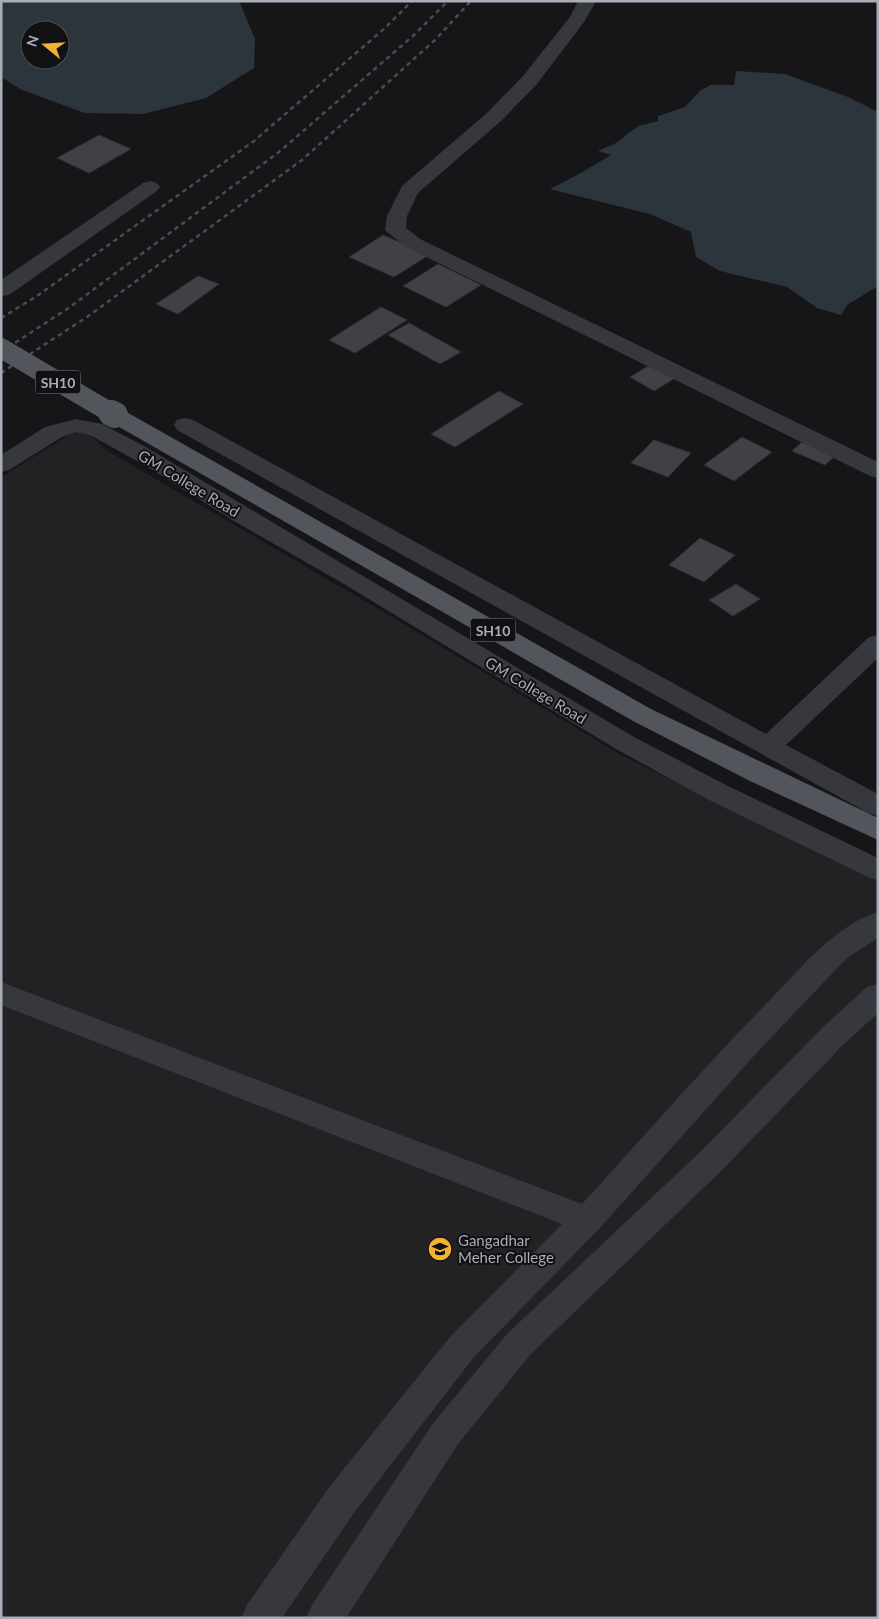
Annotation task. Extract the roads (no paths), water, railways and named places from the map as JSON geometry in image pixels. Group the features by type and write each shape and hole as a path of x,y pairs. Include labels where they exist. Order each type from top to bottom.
{"main road":[{"name":"SH10","path":"1,348 115,416 642,715 878,830"}],"street":[{"path":"588,1 578,18 524,87 494,117 409,190 397,216 395,230 413,243 878,470"},
{"path":"1,290 150,187"},
{"name":"GM College Road","path":"1,465 60,428 72,425 87,426 132,448 258,525 319,558 627,744 719,793 878,870"},
{"path":"185,426 768,748 878,806"},
{"path":"768,748 878,643"},
{"path":"260,1618 343,1498 462,1346 587,1220 750,1040 837,950 878,923"},
{"path":"1,993 587,1220"},
{"path":"325,1618 446,1433 518,1344 712,1161 834,1035 878,995"}],"railway":[{"path":"1,318 37,296 254,141 385,28 412,1"},
{"path":"1,352 70,307 279,152 414,35 448,1"},
{"path":"1,373 87,317 302,160 435,40 471,1"}],"place":[{"name":"Gangadhar Meher College","path":"440,1249"}]}
